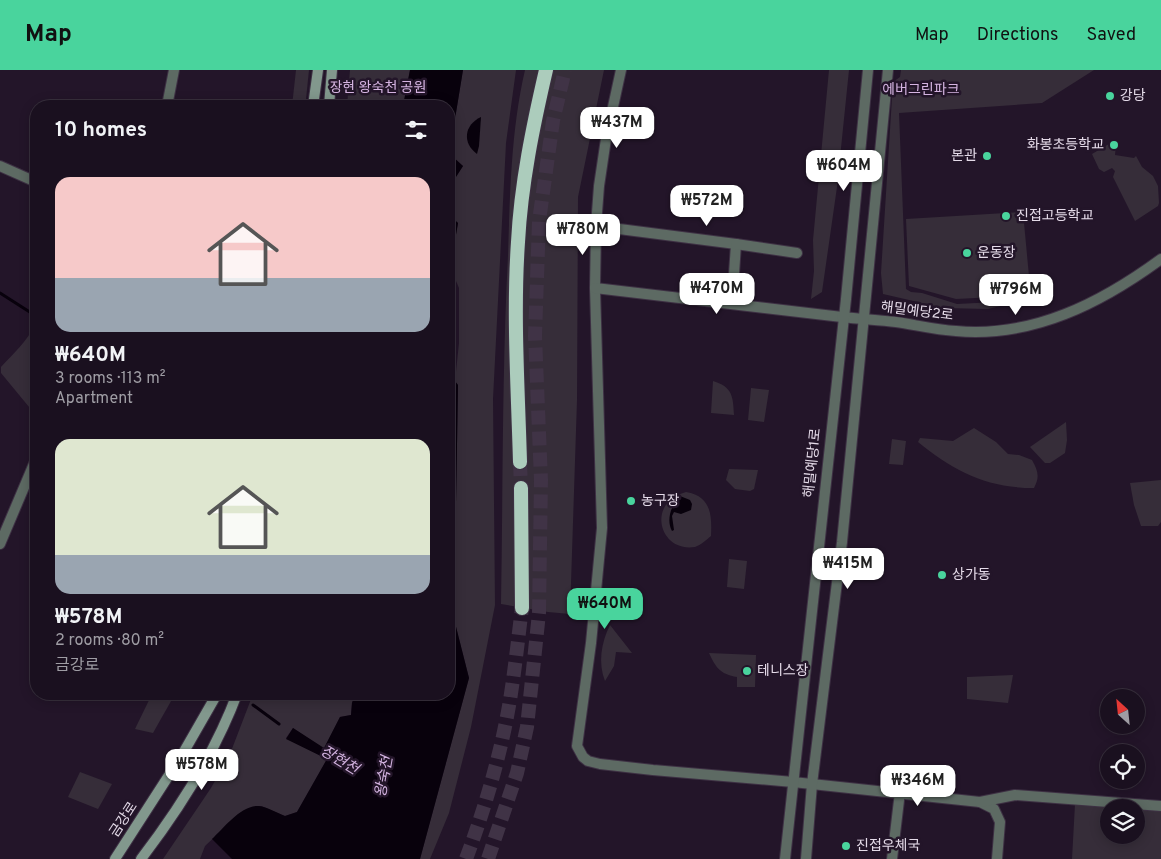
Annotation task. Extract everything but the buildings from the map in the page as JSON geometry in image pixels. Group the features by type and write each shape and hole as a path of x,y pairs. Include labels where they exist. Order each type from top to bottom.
{"highway":[{"path":"520,462 515,311 518,240 530,140 546,70"},
{"path":"521,488 522,608"}],"main road":[{"path":"315,100 318,70"},
{"path":"330,100 332,70"},
{"name":"금강로","path":"115,859 182,755 213,700"},
{"path":"141,859 185,796 214,747 235,700"}],"street":[{"path":"168,100 174,70"},
{"path":"621,70 606,139 599,186 596,226 595,288 602,528 591,643 577,746 583,757 588,761 600,764 900,792 980,802 1015,795 1161,806"},
{"name":"해밀예당1로","path":"785,859 868,70"},
{"path":"806,859 812,784 842,542 862,320 888,70"},
{"path":"0,166 30,179"},
{"path":"596,226 797,253"},
{"path":"732,304 736,244"},
{"name":"해밀예당2로","path":"595,288 862,320 894,322 957,331 996,331 1022,328 1057,318 1090,304 1112,292 1161,259"},
{"path":"0,544 30,473"},
{"path":"892,859 900,792"},
{"path":"980,802 994,809 1000,822 997,859"}],"green space":[{"path":"296,70 309,70 306,99 293,100"},
{"name":"장현 왕숙천 공원","path":"350,70 410,70 404,100 348,100"},
{"path":"463,70 516,70 506,143 493,399 495,605 471,727 449,813 430,859 420,859 469,678 455,623 458,385 455,381 459,343 459,288 455,279 455,240 458,223 455,220 455,178 463,166 455,159 455,119"},
{"path":"525,70 604,70 578,197 577,400 570,614 501,604 505,342 511,185 514,139"},
{"path":"829,70 849,70 837,187 822,292 811,299 814,271 813,240"},
{"name":"에버그린파크","path":"901,70 1094,70 1042,103 899,113 906,289 957,304 996,302 1019,293 1031,295 1046,291 1046,295 988,309 944,308 883,294 881,273 893,82 900,77"},
{"path":"1114,141 1116,145 1115,155 1134,158 1136,156 1142,167 1153,176 1158,186 1158,206 1135,221 1113,177 1115,171 1112,168 1104,172 1099,169 1092,154"},
{"name":"운동장","path":"1023,212 1030,287 995,297 956,299 909,286 906,219"},
{"path":"30,334 30,408 1,373 1,367"},
{"path":"713,381 725,386 731,394 734,415 711,413"},
{"path":"751,388 769,390 764,422 748,420"},
{"path":"1066,422 1067,440 1065,453 1050,463 1045,463 1030,447"},
{"path":"974,428 996,442 1008,454 1019,455 1032,460 1037,474 1034,488 1001,485 971,476 918,442 920,438 953,441"},
{"path":"892,439 906,441 903,465 889,464"},
{"path":"729,469 758,470 754,489 750,491 735,489 726,480"},
{"path":"1161,480 1161,522 1158,526 1141,526 1134,505 1130,483"},
{"path":"686,492 701,498 705,502 710,514 711,536 695,547 683,547 673,542 666,535 662,526 665,506 673,498"},
{"path":"729,559 747,561 744,589 727,587"},
{"path":"610,625 632,653 616,652 614,666 605,681 601,660 604,639"},
{"path":"709,653 756,655 755,687 737,687 737,677 719,670"},
{"path":"1013,675 1008,703 967,699 967,677"},
{"path":"149,700 172,700 153,733 135,729"},
{"path":"251,700 353,700 351,715 340,717 324,749 293,728 286,738 327,759 297,812 285,816 261,806 240,813 205,846 200,859 163,859 211,788 230,754"},
{"path":"80,772 112,784 98,809 68,797"},
{"path":"1075,804 1100,805 1100,844 1145,844 1145,809 1161,810 1161,859 1072,859"}],"water":[{"path":"410,70 463,70 455,119 455,100 404,100"},
{"path":"481,117 477,154 469,145 467,134 468,129 475,120"},
{"path":"455,159 463,166 455,178"},
{"path":"455,220 458,223 455,241"},
{"path":"455,381 458,385 455,560"},
{"path":"680,496 690,500 692,504 691,510 681,514 674,512 672,516 674,530 672,531 669,522 670,513"},
{"name":"왕숙천","path":"455,623 469,678 420,859 232,859 212,839 239,813 252,807 259,806 285,816 297,812 327,759 286,739 293,728 324,748 340,717 351,715 353,700 455,700"}],"waterway":[{"name":"장현천","path":"0,293 30,312"},
{"name":"장현천","path":"253,705 279,724"}],"tunnel":[{"path":"488,859 517,773 527,727 539,613 541,480 535,336 539,221 553,121 565,70"},
{"path":"520,462 521,488"},
{"path":"466,859 486,801 502,740 512,688 522,608"}],"place":[{"name":"강당","path":"1110,96"},
{"name":"화봉초등학교","path":"1114,145"},
{"name":"본관","path":"987,156"},
{"name":"진접고등학교","path":"1006,216"},
{"name":"운동장","path":"967,253"},
{"name":"농구장","path":"631,501"},
{"name":"상가동","path":"942,575"},
{"name":"테니스장","path":"747,671"},
{"name":"진접우체국","path":"846,846"}]}
